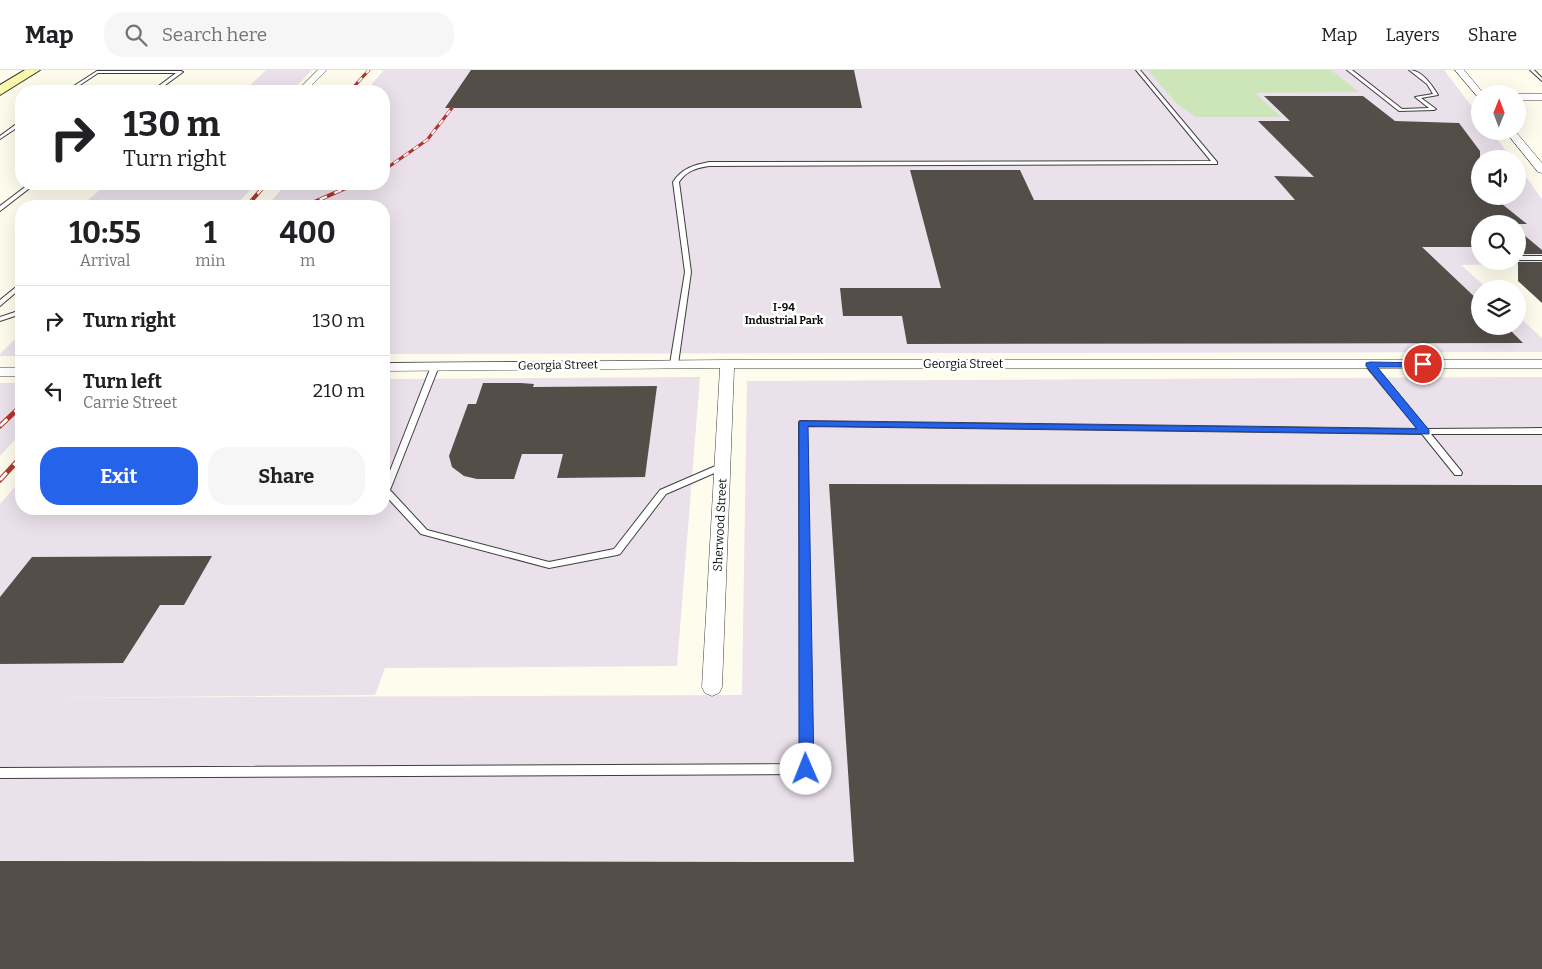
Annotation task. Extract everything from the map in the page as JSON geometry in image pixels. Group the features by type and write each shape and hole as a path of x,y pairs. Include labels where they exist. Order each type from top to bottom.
{"main road":[{"path":"0,91 34,70"}],"street":[{"path":"308,85 323,70"},
{"path":"1459,70 1472,85"},
{"path":"1526,97 1542,97"},
{"path":"1518,140 1542,170"},
{"path":"1528,152 1542,152"},
{"name":"Georgia Street","path":"390,367 674,364 1542,364"},
{"name":"Sherwood Street","path":"712,687 726,364"},
{"path":"0,386 12,372"}],"lane":[{"path":"674,364 688,272 676,182 680,175 687,170 709,164 1215,163 1138,70"},
{"path":"1349,70 1401,110 1434,109 1417,96 1436,95 1429,82 1411,70"},
{"path":"1533,71 1542,72"},
{"path":"1533,71 1542,80"},
{"path":"77,85 97,72 181,72 163,85"},
{"path":"0,138 15,127"},
{"path":"0,209 24,190"},
{"path":"1526,258 1542,258"},
{"path":"0,304 15,290"},
{"path":"0,318 15,314"},
{"path":"1370,364 1458,473"},
{"path":"390,478 435,366"},
{"path":"0,773 806,769 803,423 1426,432 1542,431"},
{"path":"390,496 424,532 549,565 617,552 663,492 723,466"}],"shaded area":[{"path":"266,70 312,70 298,85 250,85"},
{"path":"384,70 1444,70 1471,105 1471,140 1498,140 1505,150 1471,150 1471,205 1526,205 1526,177 1542,199 1542,264 1526,264 1526,215 1471,215 1471,265 1461,265 1478,280 1471,280 1471,335 1526,335 1526,323 1542,338 1542,352 390,354 390,200 272,200 281,190 390,190 390,85 371,85"},
{"path":"100,190 250,190 241,200 88,200"},
{"path":"15,339 15,356 0,356"},
{"path":"700,377 677,666 385,668 375,695 31,698 742,695 747,381 1542,377 1542,969 0,969 0,504 15,487 15,515 390,515 390,379"},
{"path":"0,383 15,383 15,440 0,456"}],"green space":[{"path":"1148,70 1331,70 1359,92 1255,93 1281,117 1196,117 1176,103"}],"building":[{"path":"471,70 854,70 862,108 445,108"},
{"path":"1264,96 1363,96 1395,121 1459,123 1479,150 1471,150 1471,205 1503,205 1516,215 1471,215 1471,247 1422,247 1471,293 1471,335 1515,335 1523,343 907,344 902,316 843,316 840,288 941,288 910,170 1020,170 1034,200 1295,200 1274,176 1314,177 1258,121 1290,121"},
{"path":"1526,237 1542,250 1542,254 1526,254"},
{"path":"1526,262 1542,262 1542,303 1526,288 1526,280 1518,280 1518,270 1526,270"},
{"path":"483,383 534,384 533,387 657,386 645,477 557,478 563,454 522,454 514,479 477,479 464,476 452,467 449,456 468,404 476,404"},
{"path":"829,484 1542,485 1542,969 0,969 0,861 854,862"},
{"path":"212,556 184,605 160,605 123,663 0,664 0,597 32,557"}],"railway":[{"path":"355,85 369,70"},
{"path":"390,166 427,140 452,108"},
{"path":"252,200 261,190"},
{"path":"319,200 341,190"},
{"path":"0,426 15,412"},
{"path":"0,480 15,464"}],"district":[{"name":"I-94 Industrial Park","path":"784,313"}],"route":[{"path":"806,769 803,423 1426,432 1370,364 1423,364"}]}
